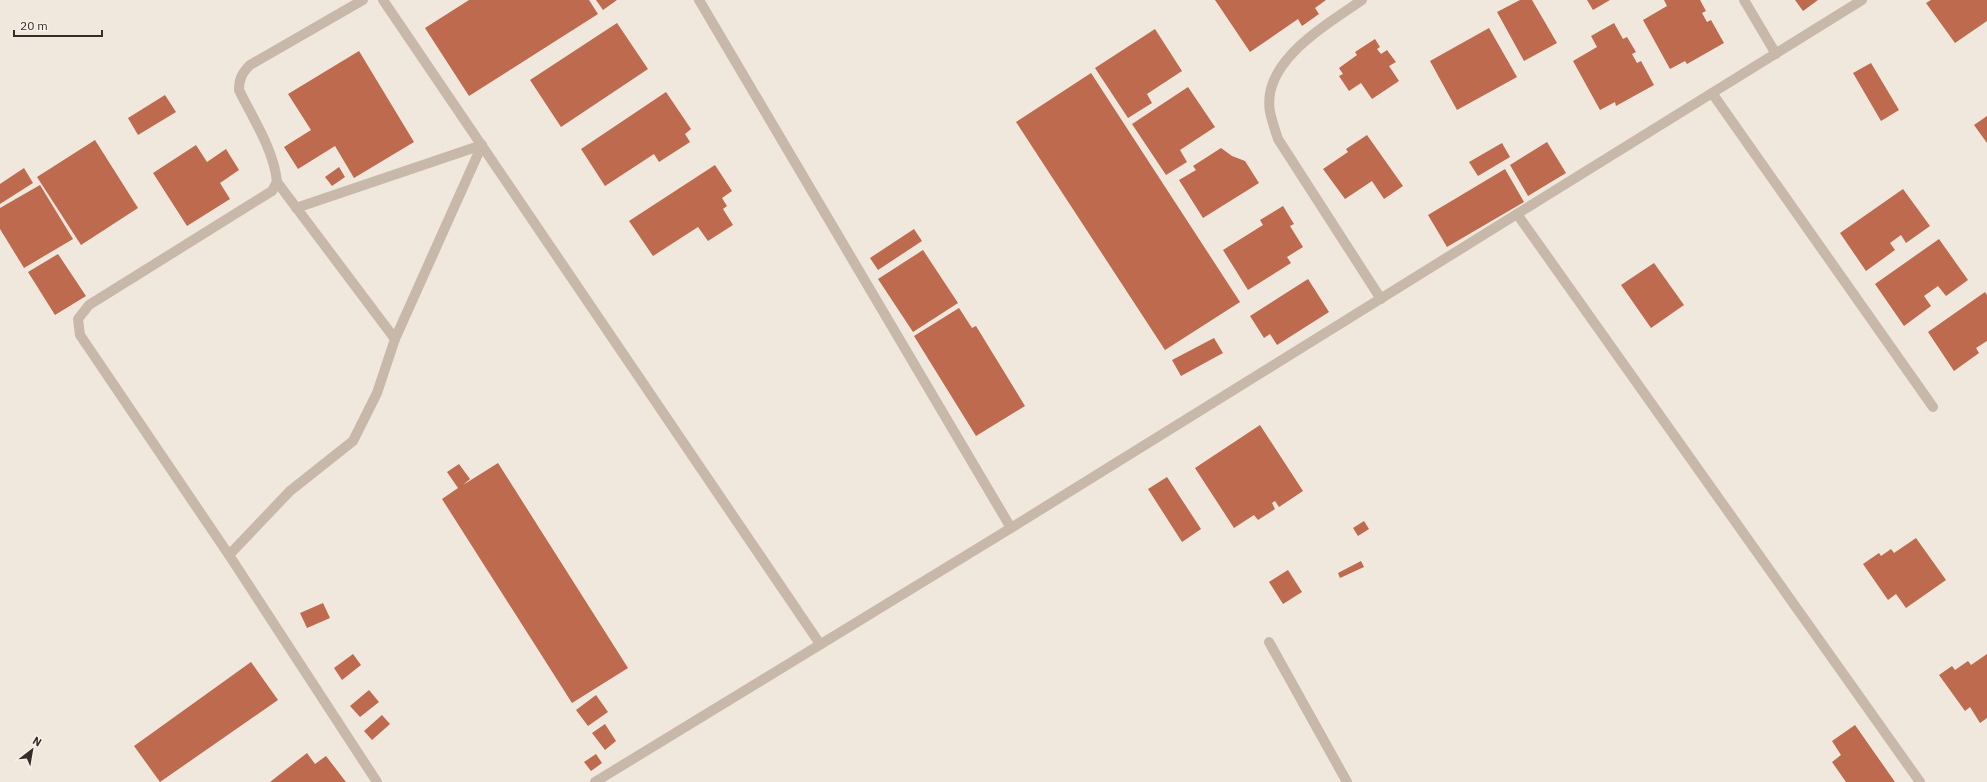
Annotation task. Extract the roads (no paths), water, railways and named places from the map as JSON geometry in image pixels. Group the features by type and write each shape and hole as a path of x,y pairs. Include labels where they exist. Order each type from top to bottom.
{"street":[{"path":"363,0 250,65 243,72 239,81 239,90 267,147 276,173 277,182 395,339"},
{"path":"383,0 820,644"},
{"path":"699,0 1011,528"},
{"path":"1362,0 1307,39 1280,68 1271,89 1270,112 1278,139 1381,299"},
{"path":"1744,0 1776,54"},
{"path":"595,782 1011,528 1862,0"},
{"path":"1712,93 1933,408"},
{"path":"296,208 482,145"},
{"path":"229,554 290,491 353,441 376,393 395,339 482,145"},
{"path":"277,182 272,191 89,305 78,320 80,335 229,554 377,782"},
{"path":"1517,214 1920,782"},
{"path":"1269,642 1347,782"}]}
